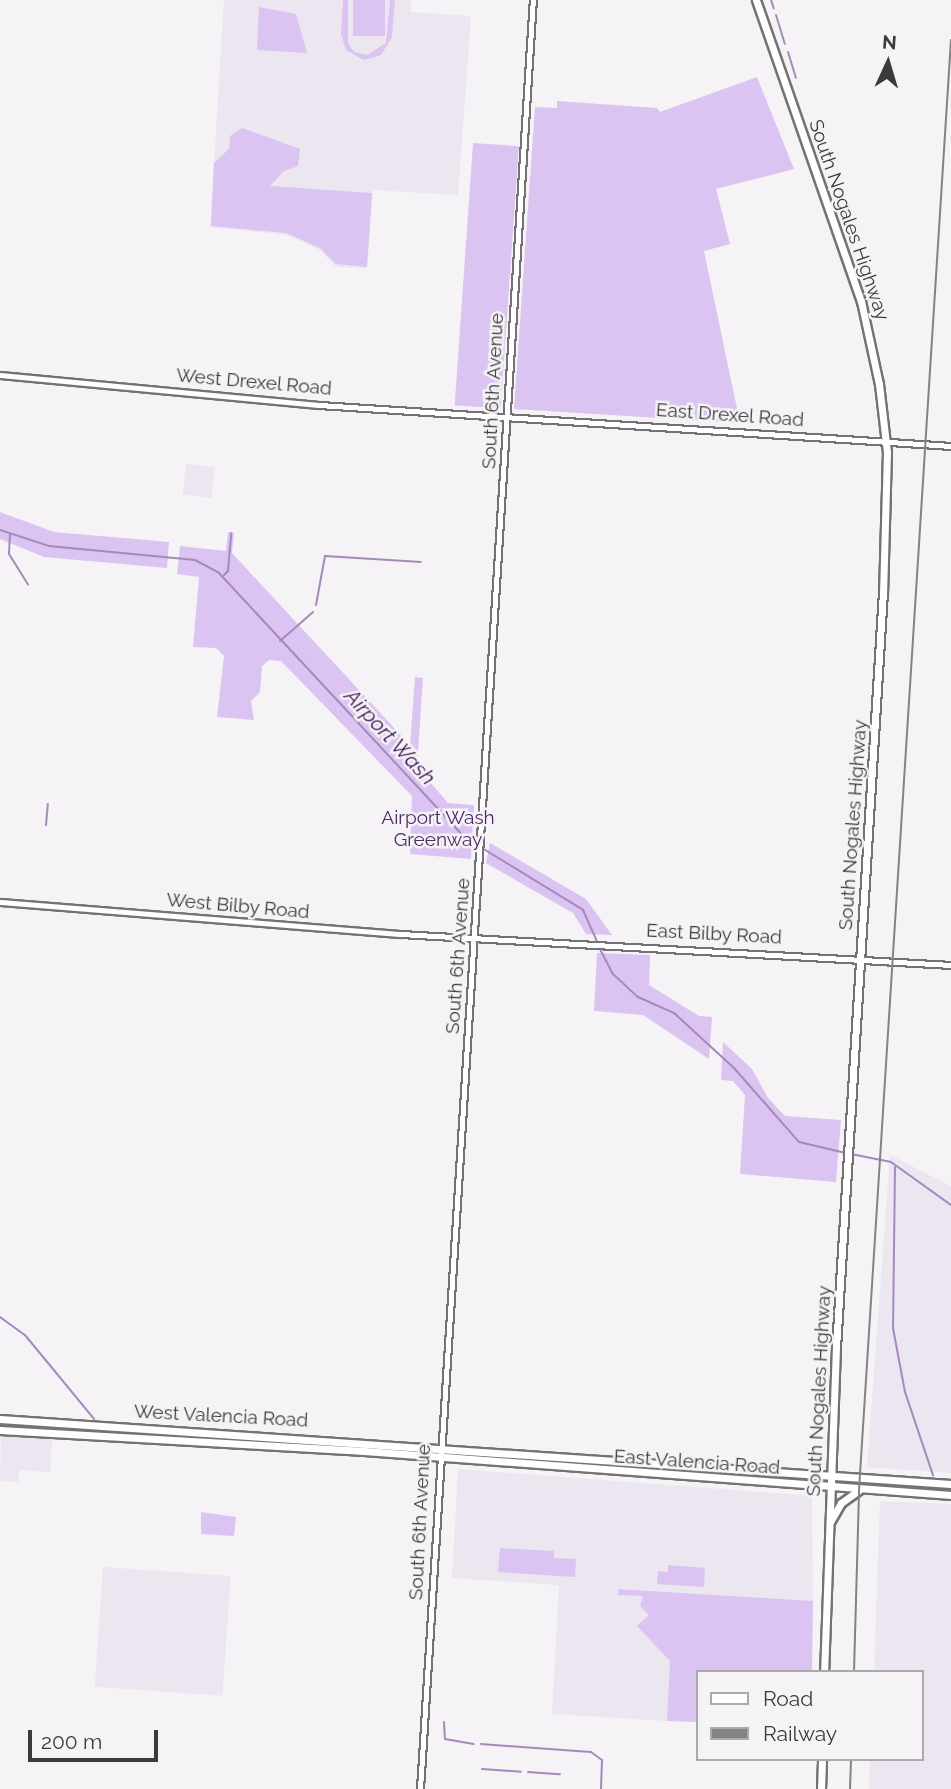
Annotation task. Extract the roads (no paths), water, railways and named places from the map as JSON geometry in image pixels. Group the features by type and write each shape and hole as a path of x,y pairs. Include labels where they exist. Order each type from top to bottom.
{"main road":[{"name":"South Nogales Highway","path":"756,0 862,301 879,384 885,443 887,523 830,1474 824,1670"},
{"name":"West Valencia Road","path":"0,1419 440,1448"},
{"path":"110,1426 110,1437"},
{"name":"West Valencia Road","path":"0,1430 440,1460"},
{"name":"East Valencia Road","path":"440,1448 951,1484"},
{"path":"582,1458 582,1469"},
{"name":"East Valencia Road","path":"440,1460 951,1495"},
{"path":"940,1494 941,1483"},
{"path":"828,1525 841,1503 859,1490"},
{"path":"821,1789 822,1761"}],"street":[{"name":"South 6th Avenue","path":"420,1789 533,0"},
{"name":"West Drexel Road","path":"0,375 506,417"},
{"name":"East Drexel Road","path":"506,417 951,446"},
{"name":"West Bilby Road","path":"0,902 400,934 475,936"},
{"name":"East Bilby Road","path":"475,936 951,965"}],"waterway":[{"path":"771,0 774,9"},
{"path":"776,15 785,44"},
{"path":"788,52 796,78"},
{"name":"Airport Wash","path":"0,530 49,546 195,560 218,572 463,836 477,845"},
{"path":"224,575 228,571 231,533"},
{"path":"10,534 9,554 28,584"},
{"path":"316,605 325,556 421,562"},
{"path":"280,641 313,612"},
{"path":"46,825 48,804"},
{"name":"Airport Wash","path":"482,848 583,910 598,943"},
{"name":"Airport Wash","path":"600,949 612,973 638,997 674,1013 734,1068 799,1142 846,1153"},
{"name":"Airport Wash","path":"851,1154 891,1162 951,1205"},
{"path":"895,1167 893,1328 905,1392 933,1475"},
{"path":"0,1317 25,1335 94,1419"},
{"path":"444,1722 445,1739 474,1744"},
{"path":"481,1744 591,1752 602,1760 601,1789"},
{"path":"482,1769 521,1772"},
{"path":"528,1772 560,1774"}],"railway":[{"path":"854,1670 859,1490 951,40"},
{"path":"850,1789 851,1761"}],"park label":[{"name":"Airport Wash Greenway","path":"438,829"}]}
